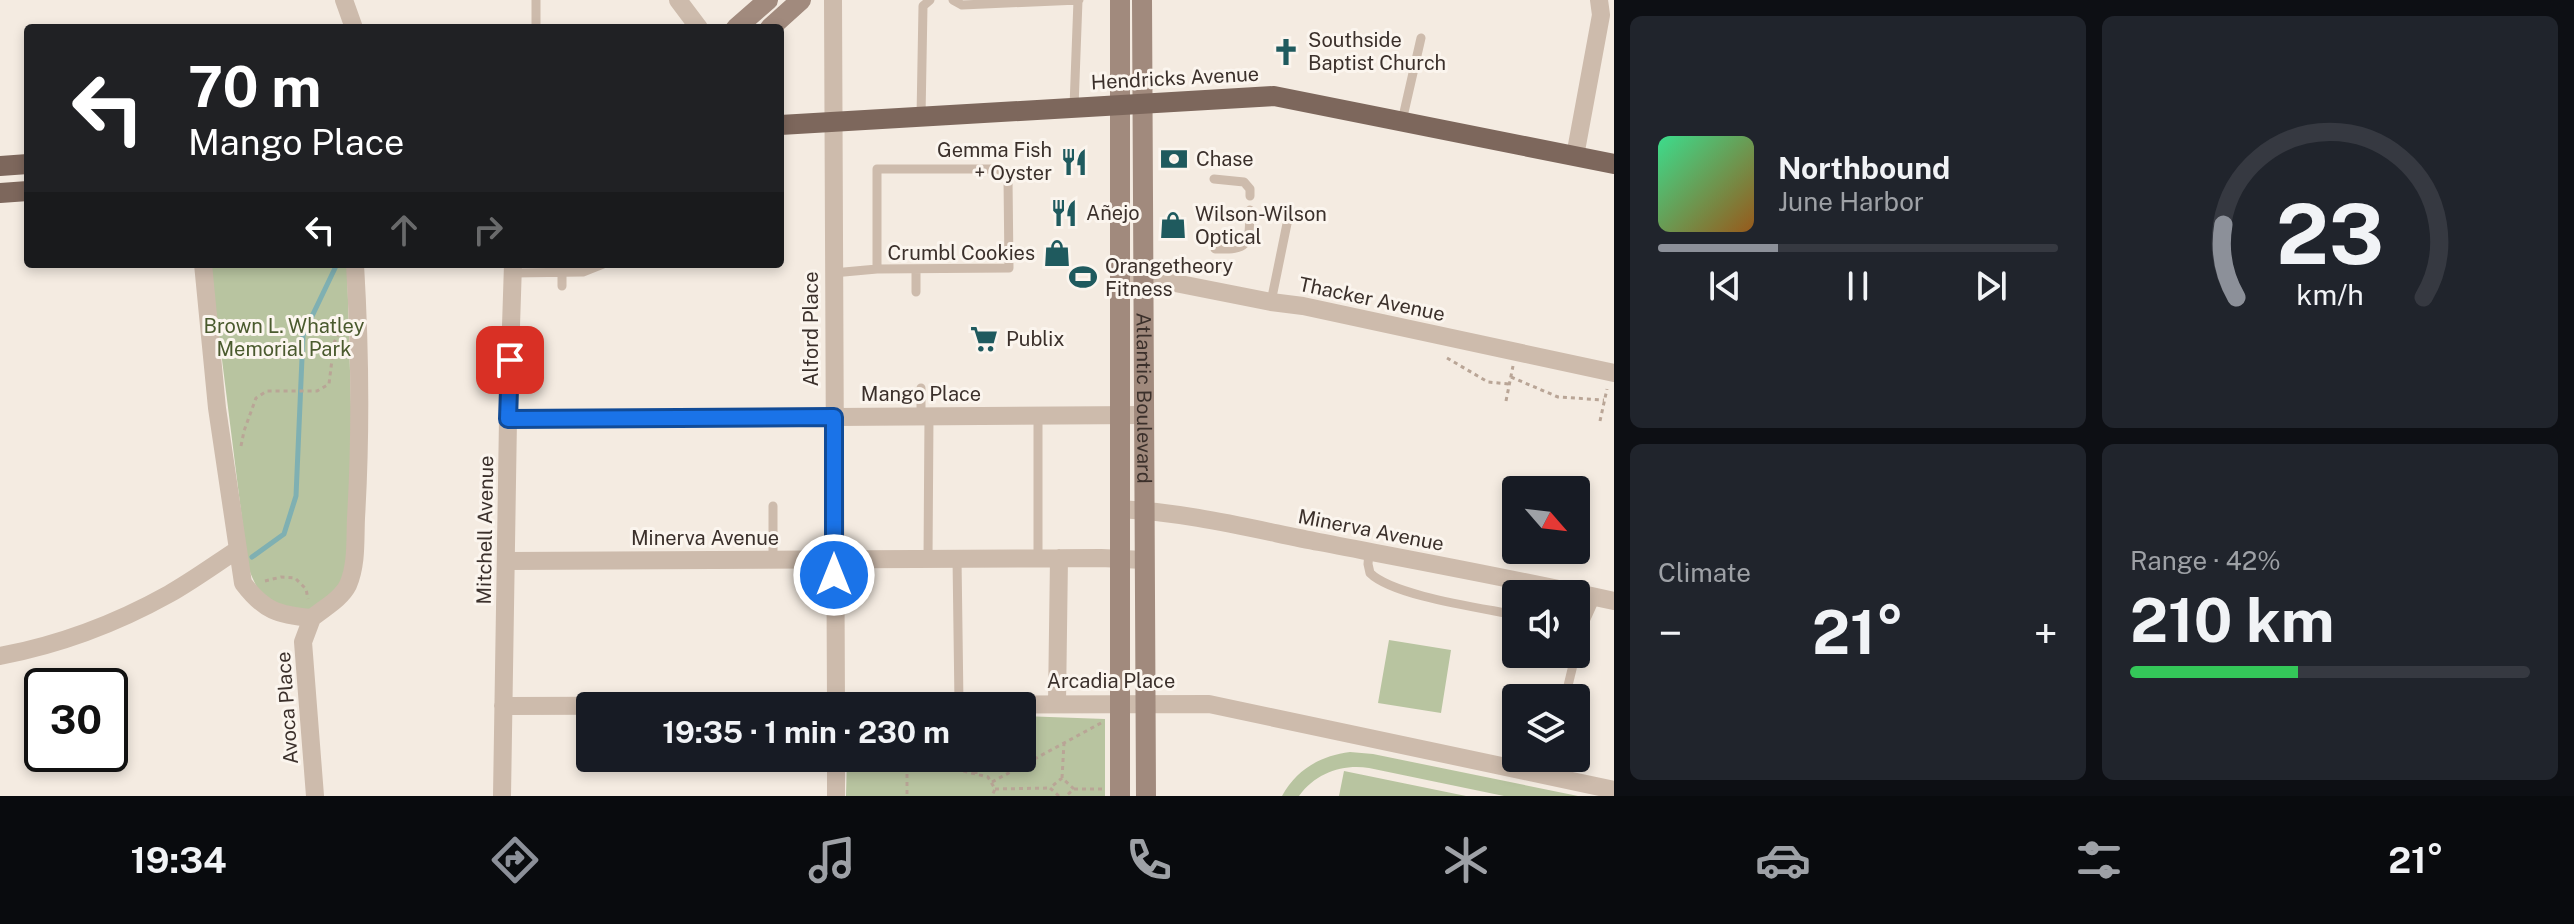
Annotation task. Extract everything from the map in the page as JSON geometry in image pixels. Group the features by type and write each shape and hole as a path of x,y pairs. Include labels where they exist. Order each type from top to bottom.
{"main road":[{"path":"741,24 768,0"},
{"path":"774,24 801,0"},
{"name":"Atlantic Boulevard","path":"1114,792 1119,559 1120,0"},
{"name":"Atlantic Boulevard","path":"1142,0 1146,796"},
{"name":"Hendricks Avenue","path":"784,125 1286,97 1614,164"},
{"path":"0,166 24,164"},
{"path":"0,193 24,191"}],"street":[{"path":"344,0 353,24"},
{"path":"678,0 696,24"},
{"name":"Alford Place","path":"833,0 836,692"},
{"path":"1575,156 1601,15 1599,0"},
{"path":"203,268 217,408 243,583 261,604 282,614 312,618 340,596 347,586 355,561 359,322 355,268"},
{"name":"Mitchell Avenue","path":"502,796 513,268"},
{"name":"Thacker Avenue","path":"1119,280 1143,278 1315,308 1612,372"},
{"name":"Mango Place","path":"508,419 1143,415"},
{"name":"Minerva Avenue","path":"1119,509 1143,510 1605,599"},
{"path":"0,656 62,640 121,617 169,594 237,550"},
{"path":"1057,703 1059,558"},
{"name":"Minerva Avenue","path":"507,561 1144,560"},
{"name":"Avoca Place","path":"312,618 303,642 315,796"},
{"name":"Arcadia Place","path":"1036,703 1114,711 1145,703 1209,704 1502,758"},
{"name":"Arcadia Place","path":"503,706 576,706"},
{"path":"836,772 836,796"},
{"name":"Arcadia Place","path":"1562,772 1614,790"}],"lane":[{"path":"536,0 536,24"},
{"path":"921,117 923,6 930,0"},
{"path":"953,0 962,5 1079,0 1074,107"},
{"path":"1402,121 1421,38"},
{"path":"833,273 877,269 1009,268 1006,173 997,169 877,169 877,269"},
{"path":"1214,179 1244,182 1250,189 1250,196"},
{"path":"1271,302 1290,209"},
{"path":"1215,249 1237,249 1246,244 1250,210"},
{"path":"513,268 562,273 595,268"},
{"path":"916,269 916,292"},
{"path":"562,273 562,286"},
{"path":"921,388 925,416 928,559"},
{"path":"1038,416 1038,558"},
{"path":"773,506 773,559"},
{"path":"1369,552 1370,573 1383,583 1426,596 1502,612"},
{"path":"957,558 959,692"},
{"path":"1590,615 1605,599"}],"path":[{"path":"242,451 241,442 256,398 267,391 317,391 329,384 334,343 340,330"},
{"path":"1506,401 1515,352"},
{"path":"1447,358 1494,385 1509,384"},
{"path":"1600,421 1612,372"},
{"path":"1511,377 1558,397 1604,400"},
{"path":"256,577 264,581 295,578 301,582 306,589 312,618"},
{"path":"992,782 1064,743 1114,711"},
{"path":"995,789 1050,788 1062,778 1064,743"},
{"path":"907,796 908,772"},
{"path":"969,772 988,777 995,789 992,796"},
{"path":"1062,778 1074,789 1114,792"},
{"path":"1050,788 1059,796"},
{"path":"1066,796 1074,789"}],"green space":[{"name":"Brown L. Whatley Memorial Park","path":"211,268 347,268 353,478 351,559 337,592 310,613 270,602 259,590 248,567"},
{"path":"1389,640 1451,650 1441,713 1378,703"},
{"path":"1036,717 1105,719 1105,796 846,796 847,772 1036,772"},
{"path":"1350,752 1578,796 1504,796 1369,768 1349,767 1313,781 1299,796 1282,796 1295,778 1310,765"},
{"path":"1344,771 1466,796 1339,796"}],"waterway":[{"path":"252,557 284,534 296,496 303,335 335,268"}],"place":[{"name":"Southside Baptist Church","path":"1286,52"},
{"name":"Chase","path":"1174,159"},
{"name":"Gemma Fish + Oyster","path":"1074,162"},
{"name":"Añejo","path":"1064,213"},
{"name":"Wilson-Wilson Optical","path":"1173,225"},
{"name":"Crumbl Cookies","path":"1057,253"},
{"name":"Orangetheory Fitness","path":"1083,277"},
{"name":"Publix","path":"984,339"}],"route":[{"path":"510,360 508,419 834,417 834,575"}]}
